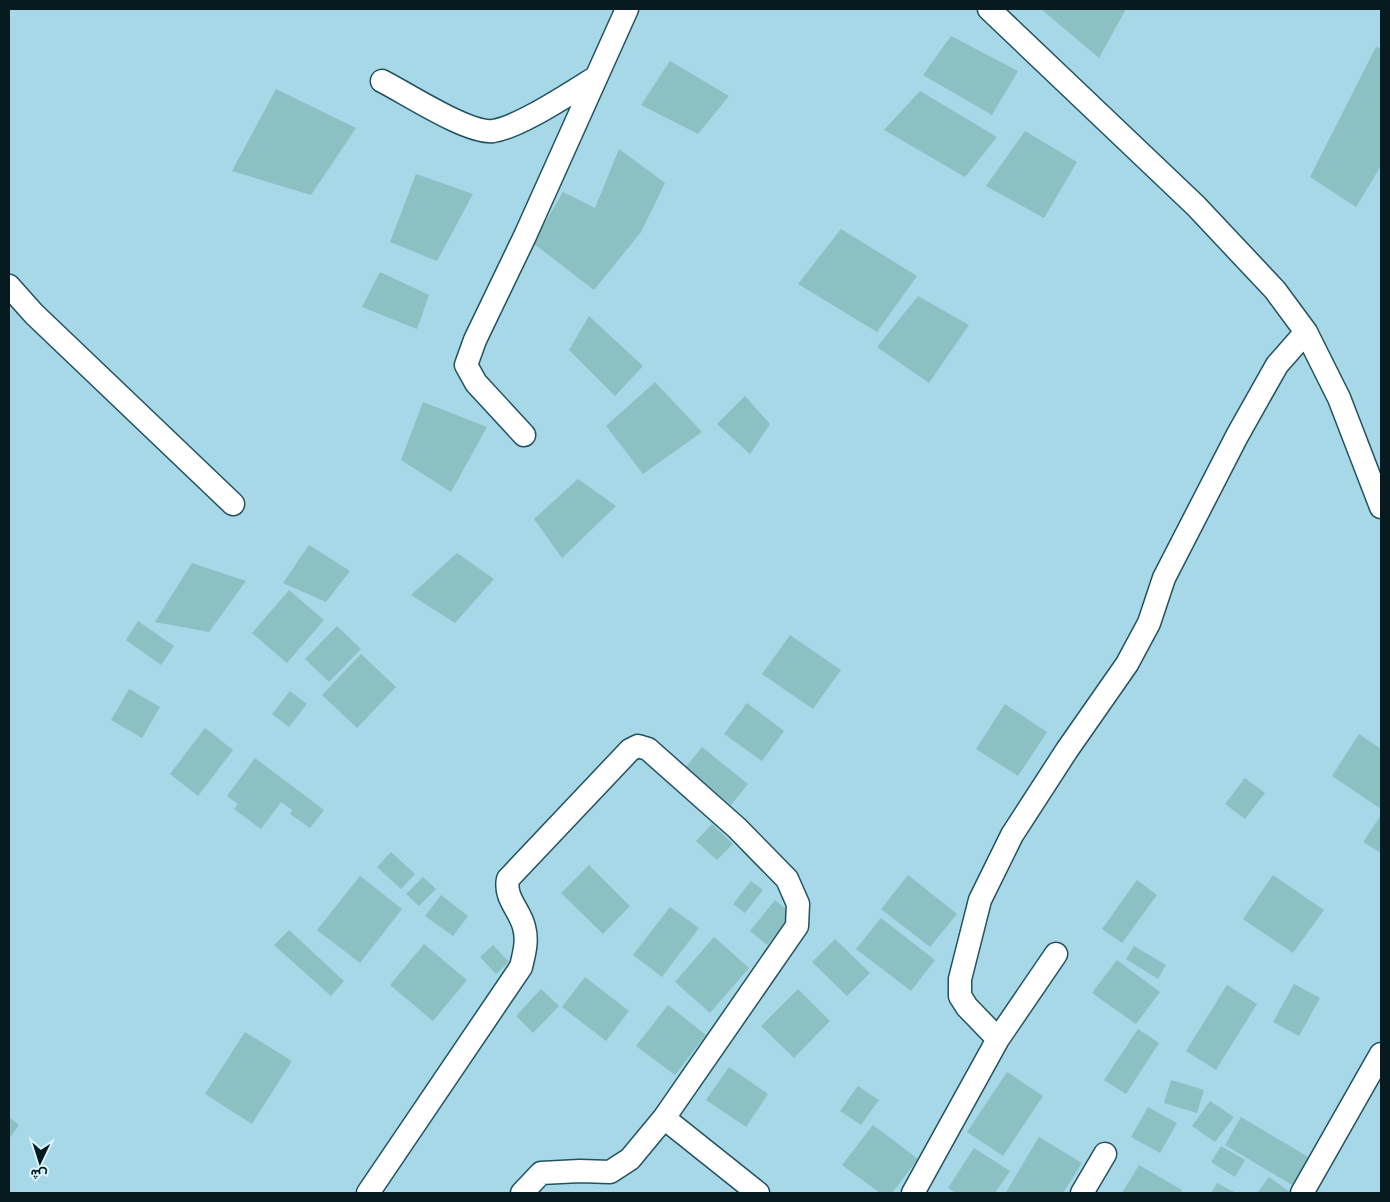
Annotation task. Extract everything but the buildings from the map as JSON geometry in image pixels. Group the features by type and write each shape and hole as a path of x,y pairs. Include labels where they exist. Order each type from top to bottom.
{"street":[{"path":"524,435 476,383 466,365 475,340 525,236 594,78 627,9"},
{"path":"989,9 1196,206 1275,290 1306,332 1339,398 1381,507"},
{"path":"382,80 465,125 492,131 528,118 594,78"},
{"path":"9,286 34,314 233,504"},
{"path":"998,1039 967,1007 960,996 960,979 980,900 1012,835 1067,750 1127,664 1149,623 1164,578 1237,436 1277,365 1306,332"},
{"path":"368,1193 478,1034 521,967 526,947 524,926 506,889 508,879 630,750 638,746 648,749 737,828 787,879 798,904 797,926 664,1118 630,1159 610,1172 541,1173 522,1193"},
{"path":"914,1193 998,1039 1056,954"},
{"path":"1302,1193 1381,1054"},
{"path":"664,1118 758,1193"},
{"path":"1082,1193 1105,1154"}]}
